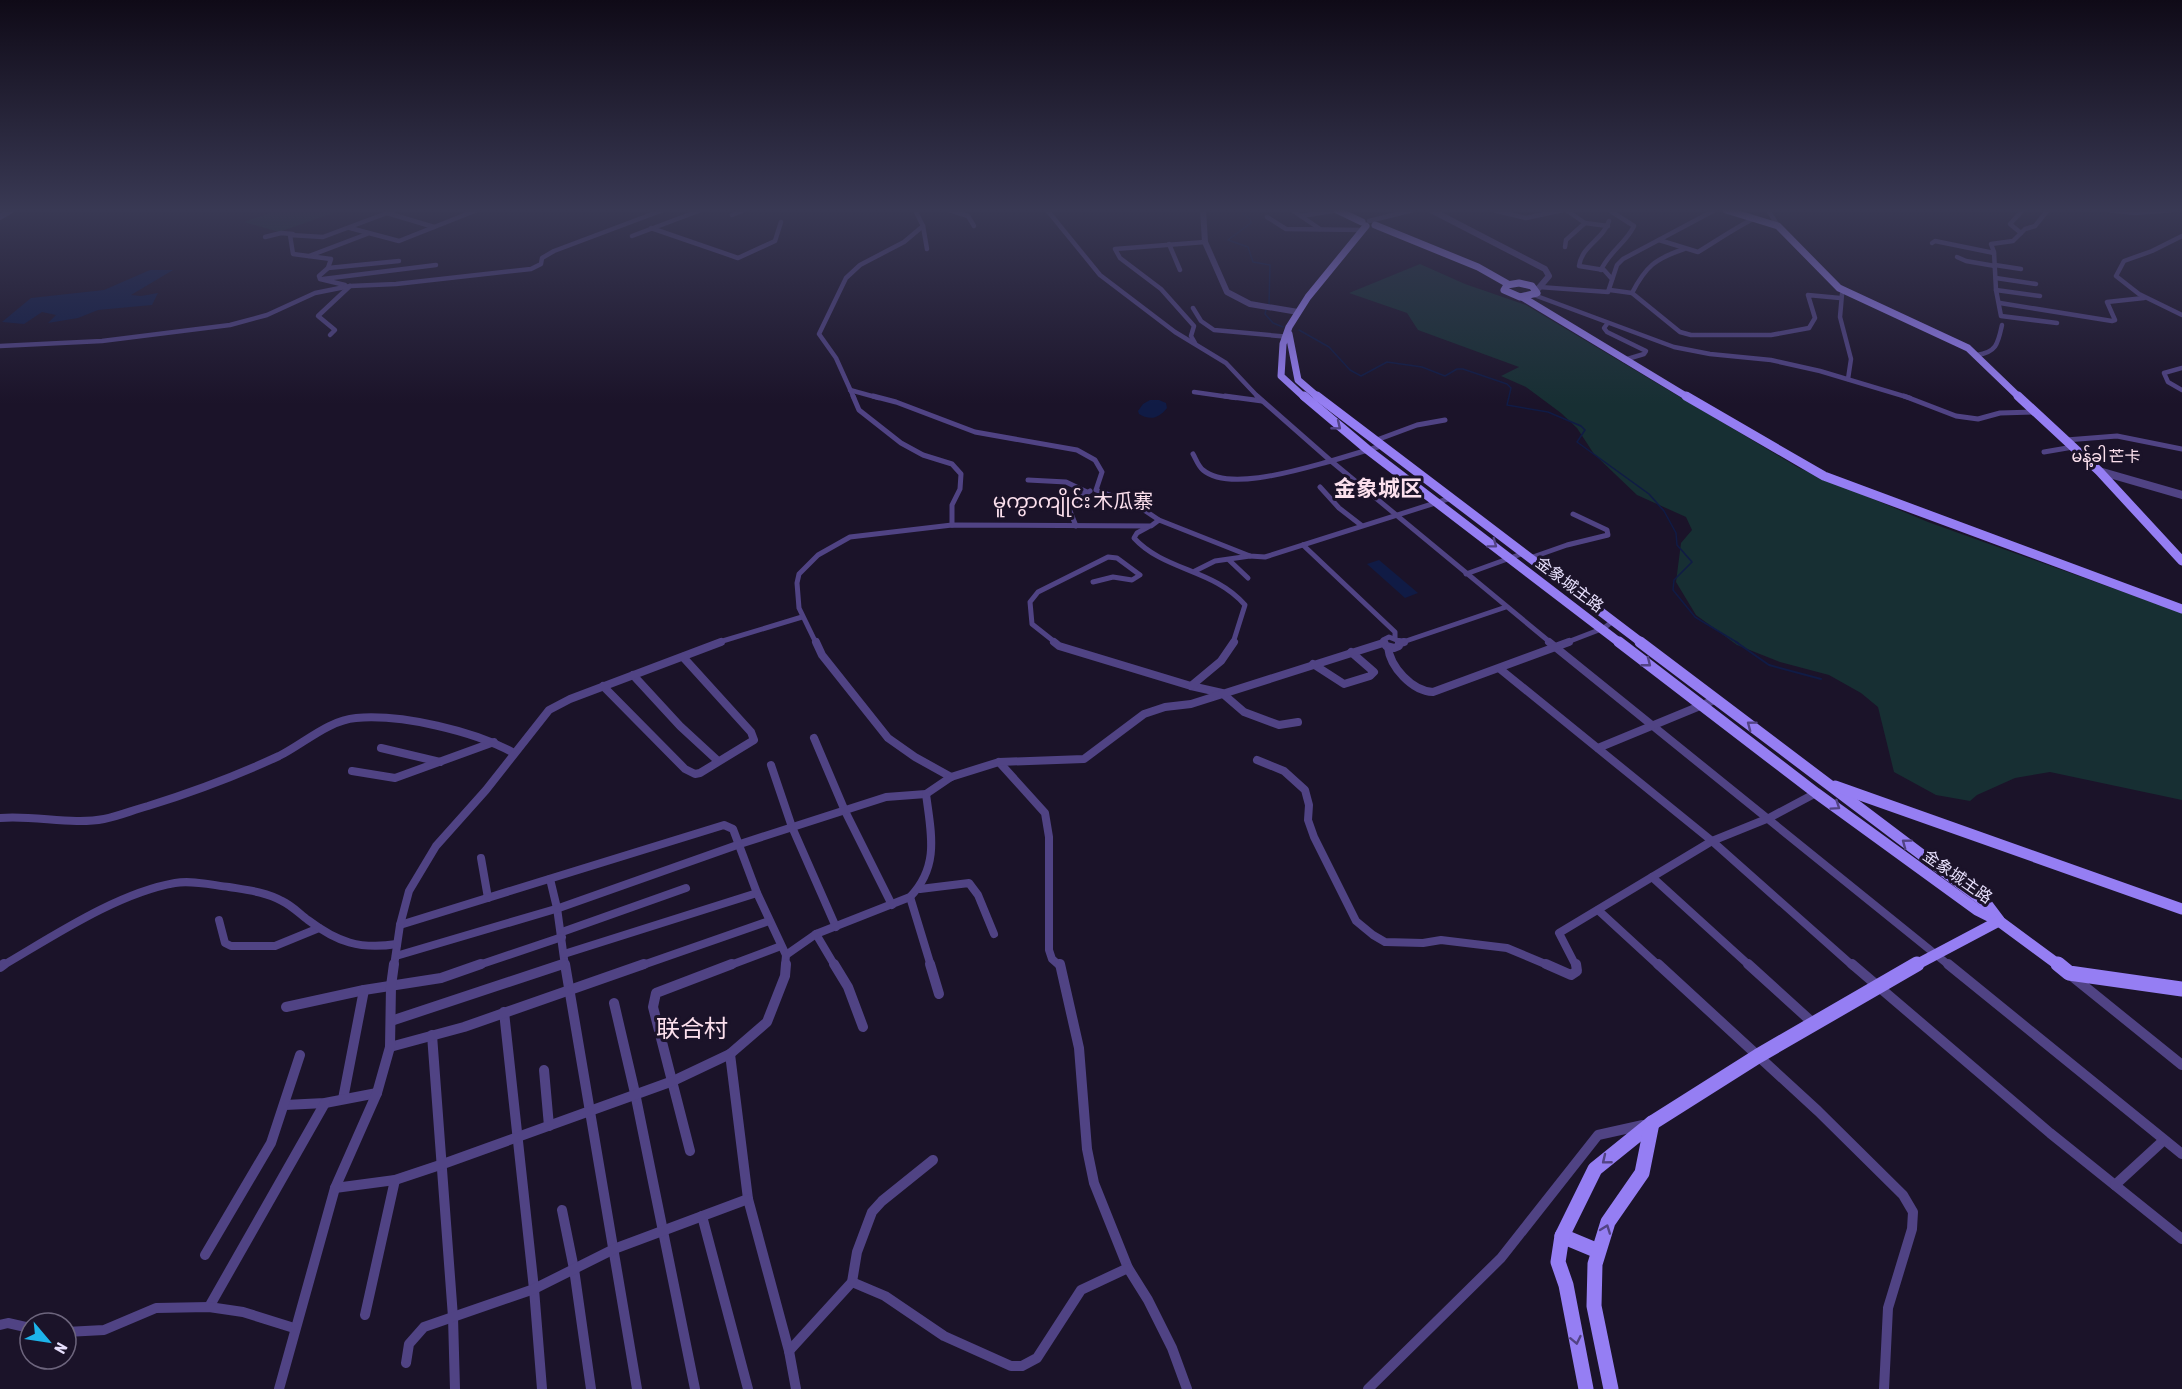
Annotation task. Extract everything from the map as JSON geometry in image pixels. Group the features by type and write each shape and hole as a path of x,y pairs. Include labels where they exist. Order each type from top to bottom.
{"main road":[{"path":"1287,335 1298,312 1327,275"},
{"path":"1492,275 1508,284 1526,284 1537,291"},
{"path":"1825,275 1839,288 1968,348 1977,355 2034,412 2099,471 2182,561"},
{"path":"1508,284 1504,287 1505,291 1522,297 1624,360 1824,476 2182,609"},
{"path":"1522,297 1537,291"},
{"name":"金象城主路","path":"1287,335 1298,380 1438,502 1816,793 1977,910 1999,921"},
{"name":"金象城主路","path":"1287,335 1281,376 1313,406 1451,498 1527,555 1987,904 1999,921"},
{"path":"1313,406 1324,402"},
{"path":"1816,793 1831,785 1857,792 2182,909"},
{"path":"1586,1389 1566,1285 1558,1262 1562,1236 1595,1169 1652,1123 1758,1056 1876,986 1999,921 2069,973 2182,989"},
{"path":"1611,1389 1592,1305 1593,1283 1598,1251 1608,1222 1642,1174 1652,1123"},
{"path":"1562,1236 1598,1251"}],"street":[{"path":"320,275 320,279"},
{"path":"320,279 355,275"},
{"path":"0,346 120,339 236,324 277,311 315,293 350,286 396,284 479,275"},
{"path":"849,275 819,334 836,358 859,410 878,427 923,455 952,464 961,474 960,489 952,505 952,525"},
{"path":"1100,275 1154,317 1226,363 1262,401 1506,608 1769,818 1935,956 2182,1154"},
{"path":"1142,275 1161,289 1194,326 1191,336 1196,345"},
{"path":"1219,275 1224,288 1233,298 1261,307 1298,312"},
{"path":"1537,291 1547,275"},
{"path":"1609,275 1612,279"},
{"path":"1610,290 1613,275"},
{"path":"1632,293 1642,275"},
{"path":"1996,275 1996,290 2002,317 2056,323"},
{"path":"2116,275 2127,287 2144,298 2182,315"},
{"path":"1996,278 2036,284"},
{"path":"320,279 350,286"},
{"path":"330,335 335,330 318,316 350,286"},
{"path":"1537,291 1599,293 1610,290 1632,293 1680,332 1703,336 1726,333 1771,335 1809,328 1815,318 1808,295 1840,298"},
{"path":"1996,290 2040,296"},
{"path":"1537,291 1607,324 1674,347 1787,363 1930,404 1956,417 1978,419 2000,413 2034,412"},
{"path":"1846,291 1840,298 1840,317 1851,359 1848,379"},
{"path":"2000,303 2112,321 2115,320 2113,312 2107,302 2144,298"},
{"path":"1193,308 1201,321 1214,330 1287,335"},
{"path":"1607,324 1604,328 1607,332 1646,351 1644,354 1624,360"},
{"path":"1977,355 1992,353 1996,349 2002,325"},
{"path":"2182,368 2164,373 2164,376 2169,384 2182,390"},
{"path":"850,390 896,402 975,432 1077,450 1095,460 1100,467 1102,472 1096,490"},
{"path":"1194,392 1262,401"},
{"path":"1193,454 1203,470 1214,476 1263,477 1331,461 1374,446 1401,434 1406,428 1418,423 1445,420"},
{"path":"2066,440 2117,436 2182,449"},
{"path":"2044,452 2073,447"},
{"path":"2099,471 2182,495"},
{"path":"1028,480 1052,478 1077,486 1087,492"},
{"path":"1320,487 1339,508 1361,525"},
{"path":"1076,526 1068,506 1087,492 1096,490 1135,504 1159,520 1250,556"},
{"path":"1195,571 1215,561 1250,556 1265,557 1451,498"},
{"path":"1466,574 1511,558 1608,535 1607,530 1573,514"},
{"path":"1159,520 1137,533 1134,538 1135,542 1155,555 1225,585 1245,605 1239,632 1223,662 1191,686"},
{"path":"951,777 888,738 822,655 802,617 797,583 799,574 832,546 850,537 952,525 1151,526"},
{"path":"396,956 559,908 741,844 886,797 926,794 951,777 999,762 1083,759 1144,714 1165,707 1191,704 1351,652 1385,645 1397,647 1395,632 1303,545"},
{"path":"1093,582 1113,576 1132,580 1140,575 1117,558 1108,557 1038,592 1030,602 1032,624 1059,646 1191,686 1222,693 1244,712 1279,725 1298,722"},
{"path":"1229,560 1248,578"},
{"path":"1397,640 1506,608"},
{"path":"279,1389 294,1328 335,1188 377,1093 390,1047 391,986 400,925 409,891 436,846 486,790 549,710 570,699 708,646 802,617"},
{"path":"1385,645 1389,658 1418,688 1427,693 1500,669 1604,628 1613,621"},
{"path":"1313,664 1344,684 1370,676 1374,672 1351,652"},
{"path":"603,686 685,769 695,774 754,740 751,732 683,657"},
{"path":"1500,669 1712,841 1876,986 2182,1239"},
{"path":"633,675 680,726 718,761"},
{"path":"1599,748 1652,724 1717,699"},
{"path":"0,818 23,816 103,819 209,787 289,751 336,724 355,718 397,720 446,728 494,742 514,753"},
{"path":"814,738 845,811 892,904"},
{"path":"352,771 395,778 494,742"},
{"path":"381,748 440,762"},
{"path":"1257,760 1284,771 1305,790 1309,805 1308,820 1314,837 1356,921 1385,942 1423,943 1441,940 1507,948 1571,975 1577,971 1576,962 1559,933 1712,841 1769,818 1816,793"},
{"path":"999,762 1045,813 1049,837 1050,956 1060,964 1079,1048 1088,1149 1094,1183 1128,1268 1148,1300 1188,1389"},
{"path":"771,765 792,827 836,927"},
{"path":"786,955 816,934 910,897 920,889 930,869 932,849 926,794"},
{"path":"335,1188 395,1180 517,1139 635,1093 673,1081 730,1054 768,1022 785,976 786,955 757,893 741,844 733,829 724,825 400,925"},
{"path":"481,858 488,898"},
{"path":"1652,877 1813,1023"},
{"path":"550,879 559,908 564,959 592,1109 638,1389"},
{"path":"0,967 80,920 135,896 175,883 198,883 256,891 283,901 319,928 352,945 380,947 397,944"},
{"path":"920,889 969,883 978,895 994,934"},
{"path":"286,1007 364,990 415,984 441,978 686,888"},
{"path":"391,1021 757,893"},
{"path":"910,897 939,994"},
{"path":"1598,910 1758,1056 1904,1195 1913,1212 1912,1229 1888,1308 1884,1389"},
{"path":"219,920 225,943 231,946 274,946 319,928"},
{"path":"390,1047 504,1012 769,921"},
{"path":"816,934 848,987 863,1027"},
{"path":"690,1152 654,1007 656,993 781,946"},
{"path":"2069,973 2182,1065"},
{"path":"343,1099 364,990"},
{"path":"614,1003 635,1093 695,1389"},
{"path":"504,1012 534,1289 542,1389"},
{"path":"432,1035 453,1317 455,1389"},
{"path":"730,1054 748,1199 789,1351 796,1389"},
{"path":"205,1256 271,1143 300,1055"},
{"path":"544,1071 549,1126"},
{"path":"285,1105 325,1103 377,1093"},
{"path":"209,1307 325,1103"},
{"path":"1368,1389 1501,1258 1598,1135 1652,1123"},
{"path":"2115,1185 2164,1140"},
{"path":"789,1351 852,1282 857,1252 872,1212 882,1201 933,1160"},
{"path":"365,1315 395,1180"},
{"path":"406,1363 409,1344 424,1327 534,1289 614,1249 748,1199"},
{"path":"562,1210 591,1389"},
{"path":"702,1216 748,1389"},
{"path":"852,1282 885,1296 944,1336 1011,1366 1022,1366 1038,1358 1081,1290 1128,1268"},
{"path":"78,1331 104,1330 156,1308 209,1307 243,1312 294,1328"},
{"path":"0,1324 18,1325"}],"green space":[{"path":"1394,275 1444,275 1526,305 1799,468 1928,522 2182,613 2182,800 2050,772 2015,778 1977,795 1970,801 1936,795 1894,772 1878,707 1861,693 1829,675 1780,662 1737,645 1696,615 1676,582 1681,543 1692,530 1686,517 1637,495 1594,454 1577,428 1561,413 1526,387 1501,376 1519,367 1418,330 1407,313 1349,293"}],"water":[{"path":"139,275 165,275 131,295 158,293 152,305 98,310 78,318 48,323 56,315 42,312 24,324 2,322 31,298 104,290"},
{"path":"1150,400 1166,403 1167,408 1154,417 1139,414 1138,411 1143,404"},
{"path":"1379,560 1418,593 1405,598 1367,564"}],"waterway":[{"path":"1269,304 1270,275"},
{"path":"1266,310 1265,314 1273,323 1283,327"},
{"path":"1299,330 1329,347 1350,370 1361,376 1387,362 1422,367 1445,376 1457,369 1463,369 1507,384 1511,388 1507,405 1548,412 1581,426 1585,430 1577,442 1649,494 1664,511 1676,533 1677,545 1692,562 1674,580 1673,590 1695,617 1738,643"},
{"path":"1736,642 1769,665 1821,679"}],"district":[{"name":"မန့်ခါ 芒卡","path":"2106,456"},
{"name":"金象城区","path":"1378,488"},
{"name":"မူကွာကျိုင်း 木瓜寨","path":"1073,500"},
{"name":"联合村","path":"692,1028"}]}
